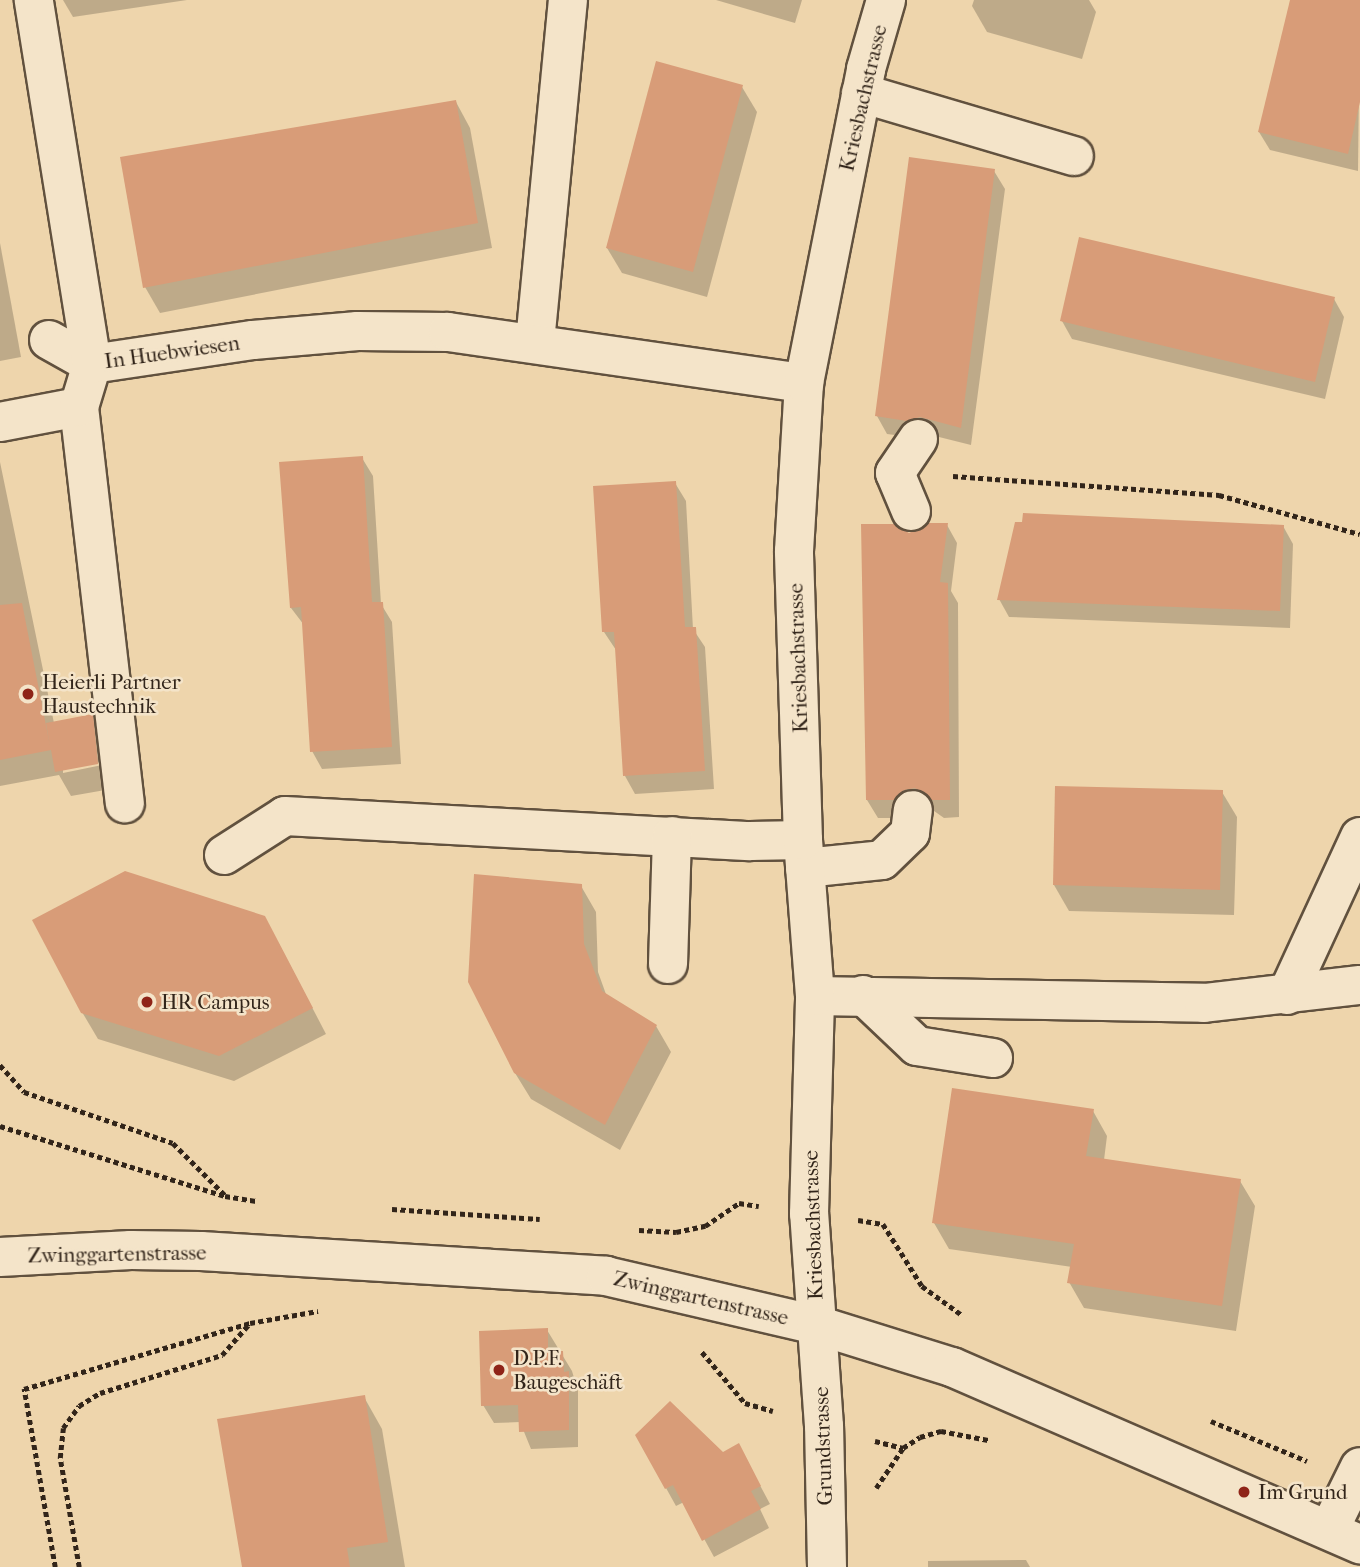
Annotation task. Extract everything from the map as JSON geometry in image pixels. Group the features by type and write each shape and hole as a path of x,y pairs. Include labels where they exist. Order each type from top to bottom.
{"street":[{"name":"In Huebwiesen","path":"34,0 92,364 253,340 358,331 448,332 536,342 804,383"},
{"path":"536,342 568,0"},
{"name":"Kriesbachstrasse","path":"817,1325 808,1214 815,996 804,854 794,551 804,383 861,93 886,0"},
{"path":"861,93 1073,156"},
{"path":"49,340 92,364 79,407 125,803"},
{"path":"0,422 79,407"},
{"path":"911,511 895,473 918,439"},
{"path":"224,855 285,816 672,836 804,854 882,860 910,834 914,810"},
{"path":"668,964 672,836"},
{"path":"1287,995 1360,837"},
{"path":"815,996 1204,1003 1360,985"},
{"path":"863,995 917,1046 993,1058"},
{"name":"Zwinggartenstrasse","path":"0,1257 131,1250 475,1265 606,1276 817,1325 952,1367 1344,1537"},
{"name":"Grundstrasse","path":"817,1325 824,1426 827,1567"},
{"path":"1344,1537 1360,1467"}],"path":[{"path":"954,477 1219,495 1360,534"},
{"path":"0,1065 24,1092 173,1143 225,1196 0,1126"},
{"path":"55,1567 24,1389 250,1323 324,1311"},
{"path":"79,1567 60,1458 63,1428 79,1406 100,1393 222,1355 250,1323"},
{"path":"697,1347 721,1369 745,1403 903,1448"},
{"path":"873,1496 903,1448 941,1431 994,1442"}],"building":[{"path":"1290,0 1360,0 1360,102 1348,154 1258,132"},
{"path":"656,61 743,85 693,272 606,248"},
{"path":"456,100 478,223 143,288 120,157"},
{"path":"909,157 995,169 961,428 920,417 907,421 875,416"},
{"path":"1079,237 1335,297 1315,382 1060,321"},
{"path":"363,456 372,602 383,602 392,747 310,752 301,607 290,608 279,462"},
{"path":"676,481 685,627 696,627 705,771 623,776 614,632 602,632 593,486"},
{"path":"1023,513 1284,525 1280,611 997,600 1015,522 1022,522"},
{"path":"929,523 948,523 940,582 948,583 950,800 932,800 915,788 904,790 894,800 866,800 861,524 894,524 909,533"},
{"path":"22,603 50,746 46,723 93,714 98,764 55,772 51,750 0,760 0,605"},
{"path":"1055,786 1223,790 1220,890 1053,885"},
{"path":"125,871 265,916 313,1008 219,1056 81,1013 32,920"},
{"path":"474,874 582,884 584,944 602,991 657,1025 605,1125 514,1073 468,982"},
{"path":"952,1088 1094,1109 1086,1156 1241,1179 1222,1306 1067,1283 1074,1244 932,1223"},
{"path":"548,1328 548,1351 563,1351 564,1372 569,1371 569,1430 519,1432 518,1405 481,1406 479,1331"},
{"path":"365,1395 388,1542 347,1548 350,1567 242,1567 217,1419"},
{"path":"670,1401 723,1452 739,1443 761,1486 751,1491 761,1509 702,1541 673,1485 665,1489 635,1435"}],"place":[{"name":"Heierli Partner Haustechnik","path":"28,694"},
{"name":"HR Campus","path":"147,1002"},
{"name":"D.P.F. Baugeschäft","path":"499,1370"},
{"name":"Im Grund","path":"1244,1492"}]}
